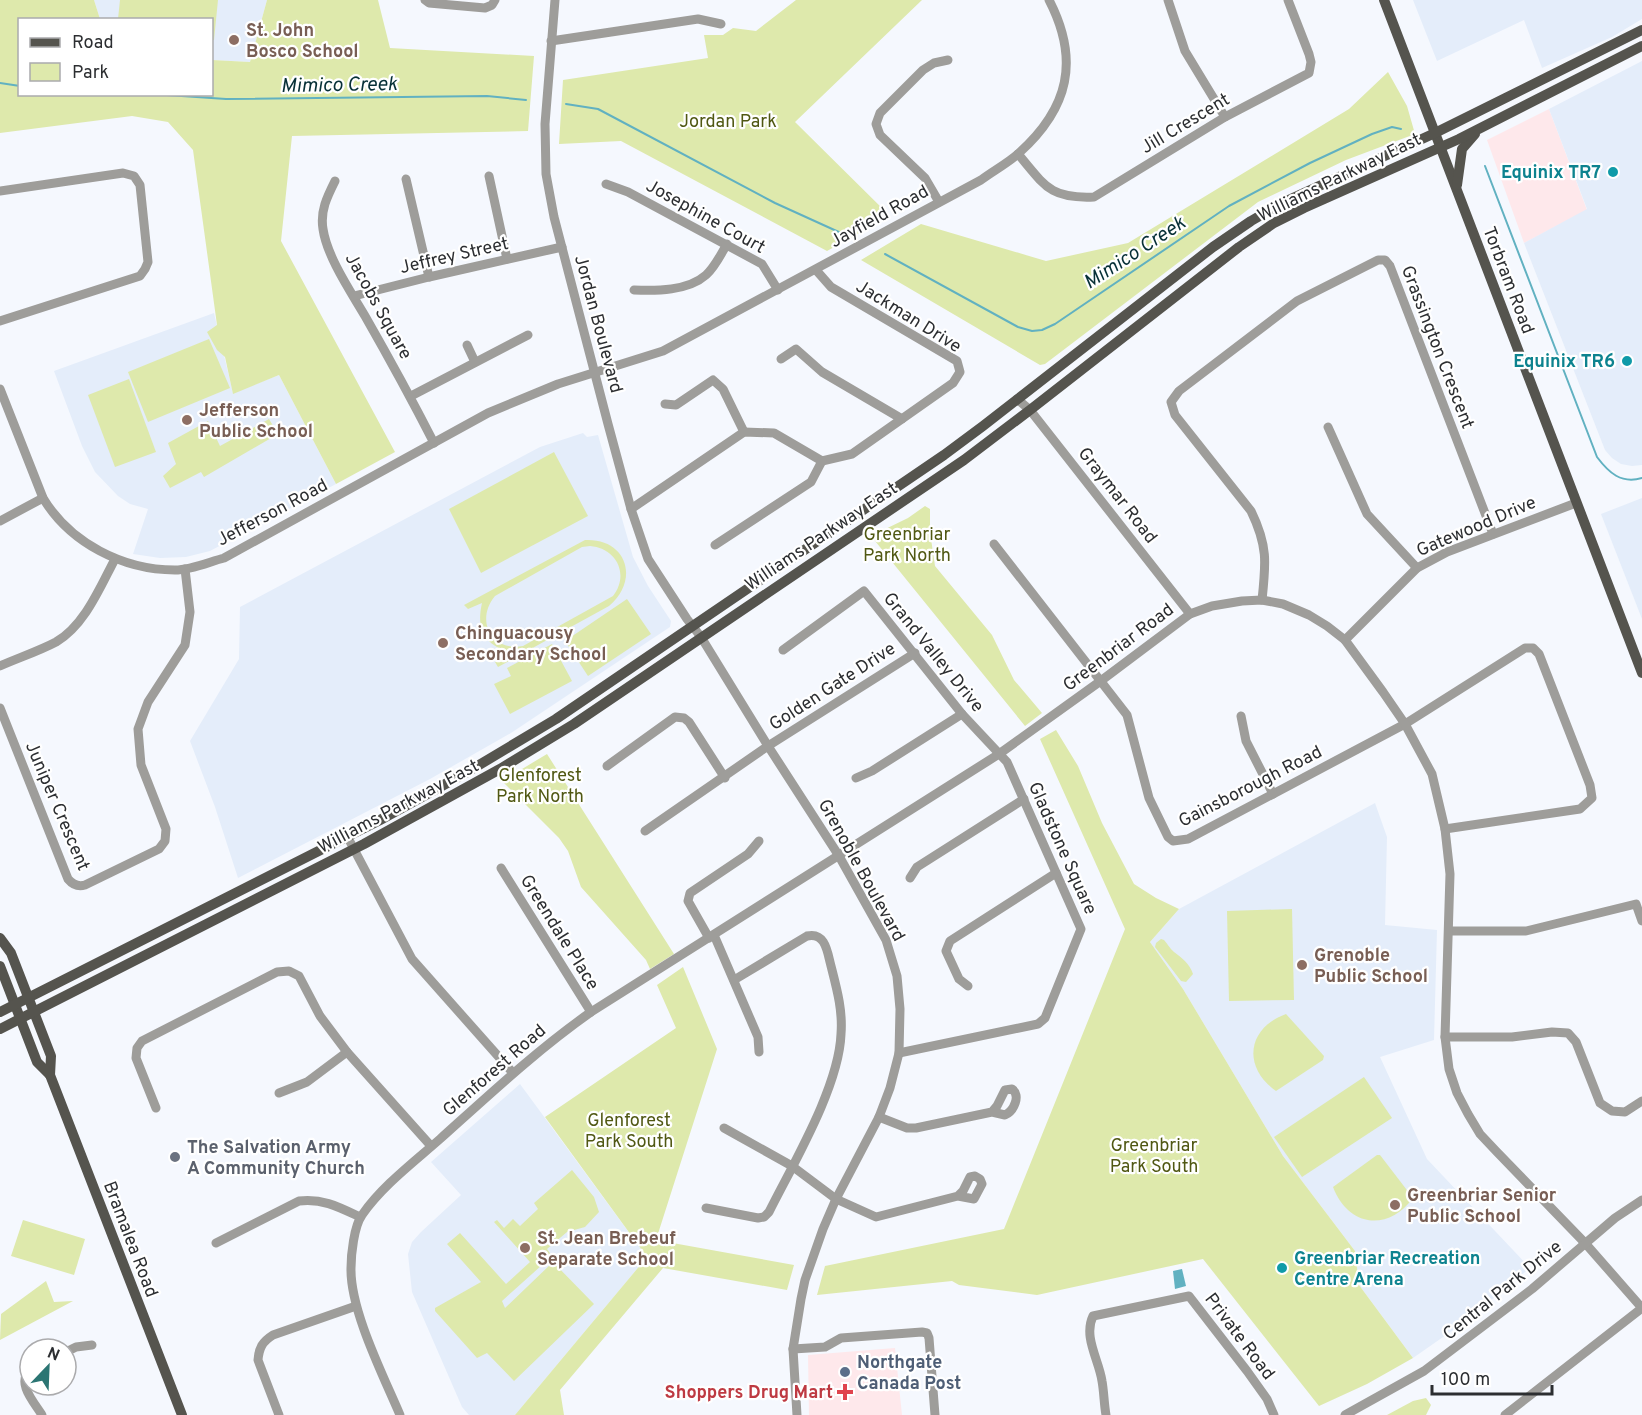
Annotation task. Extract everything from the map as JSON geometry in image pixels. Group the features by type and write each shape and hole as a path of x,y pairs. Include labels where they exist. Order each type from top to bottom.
{"main road":[{"name":"Torbram Road","path":"1384,0 1642,673"},
{"name":"Williams Parkway East","path":"0,1012 347,836 469,771 556,719 944,455 1251,220 1282,203 1435,133 1642,30"},
{"name":"Williams Parkway East","path":"0,1029 354,850 523,756 614,698 963,460 1239,247 1274,223 1485,126 1642,46"},
{"path":"1457,189 1462,149 1485,126"},
{"name":"Bramalea Road","path":"0,938 11,953 51,1056 50,1075"},
{"name":"Bramalea Road","path":"0,966 37,1062 50,1075 182,1415"}],"street":[{"path":"424,0 429,3 485,8 492,5 495,0"},
{"name":"Jordan Boulevard","path":"555,0 544,147 551,202 631,509 648,559 701,637"},
{"name":"Jayfield Road","path":"596,372 663,351 981,180 1018,154 1048,123 1064,83 1066,48 1060,22 1049,0"},
{"path":"1168,0 1185,51 1225,117"},
{"name":"Jill Crescent","path":"1018,154 1042,183 1057,195 1073,198 1094,197 1225,117 1309,73 1311,62 1309,54 1288,0"},
{"path":"551,41 698,19 721,24"},
{"path":"939,202 925,178 880,135 876,124 880,113 923,70 934,63 948,60"},
{"path":"0,191 123,173 134,176 140,185 148,262 140,276 0,321"},
{"path":"489,176 507,259"},
{"path":"406,179 429,277"},
{"name":"Jacobs Square","path":"335,181 324,206 323,227 332,255 411,396 434,442"},
{"name":"Josephine Court","path":"606,184 628,192 762,264 778,290"},
{"path":"634,290 650,291 696,282 715,265 728,244"},
{"name":"Jeffrey Street","path":"354,296 562,248"},
{"name":"Grassington Crescent","path":"1262,600 1266,558 1260,529 1251,511 1175,414 1171,402 1179,391 1297,301 1378,260 1385,260 1390,266 1493,534"},
{"name":"Jackman Drive","path":"816,270 831,287 957,361 960,372 953,382 852,454 822,461"},
{"path":"411,396 528,336"},
{"path":"467,345 475,362"},
{"path":"781,359 796,350 822,372 902,419"},
{"name":"Jefferson Road","path":"0,389 43,498 74,534 115,559 139,566 174,570 224,558 488,413 525,396 596,372"},
{"path":"665,404 676,405 713,380 723,389 744,432"},
{"name":"Graymar Road","path":"1017,399 1030,410 1190,614"},
{"path":"1328,427 1367,514 1417,568"},
{"path":"631,509 744,432 774,433 822,461 812,482 715,545"},
{"path":"0,521 43,498"},
{"name":"Gatewood Drive","path":"1345,640 1417,568 1447,552 1576,503"},
{"path":"994,544 1102,680"},
{"path":"0,666 57,641 74,628 115,559"},
{"name":"Juniper Crescent","path":"0,708 68,879 72,883 79,886 85,885 159,849 165,841 166,829 141,765 138,729 148,702 185,645 190,612 185,569"},
{"name":"Grand Valley Drive","path":"783,650 864,591 962,714 999,754"},
{"name":"Greenbriar Road","path":"839,856 999,754 1190,614 1225,604 1262,600 1283,604 1309,615 1345,640 1405,724 1432,774 1445,829 1450,874 1445,1037 1449,1070 1457,1094 1480,1134 1585,1243 1642,1308"},
{"name":"Grenoble Boulevard","path":"701,637 839,856 886,939 897,976 900,1009 899,1053 890,1088 879,1118 836,1199 805,1280 793,1349 797,1415"},
{"name":"Gainsborough Road","path":"1102,680 1127,715 1149,798 1168,837 1173,841 1188,839 1405,724 1525,648 1533,648 1539,654 1590,785 1592,798 1580,809 1445,829"},
{"name":"Golden Gate Drive","path":"645,831 725,778 768,746 915,653"},
{"path":"856,778 872,771 962,714"},
{"path":"1241,716 1246,741 1273,794"},
{"path":"607,766 675,717 684,718 689,722 725,778"},
{"name":"Gladstone Square","path":"899,1053 1038,1024 1045,1018 1081,929 1007,762 999,754"},
{"path":"910,878 917,867 1024,799"},
{"path":"347,836 412,959 513,1073"},
{"path":"759,840 748,854 690,893 688,901 734,980 758,1037 759,1052"},
{"name":"Glenforest Road","path":"400,1415 356,1306 350,1270 360,1216 431,1146 558,1036 591,1012 839,856"},
{"name":"Greendale Place","path":"501,868 591,1012"},
{"path":"968,986 958,979 946,951 950,941 1056,873"},
{"path":"1449,931 1526,931 1636,904 1642,921"},
{"path":"706,1208 758,1218 764,1217 769,1212 836,1068 841,1036 840,1003 827,949 822,938 814,934 807,936 734,980"},
{"path":"156,1108 136,1058 137,1048 142,1041 277,972 289,970 299,976 320,1016 347,1052 431,1146"},
{"path":"1445,1037 1512,1037 1552,1032 1568,1033 1576,1041 1600,1103 1612,1111 1625,1112 1642,1101"},
{"path":"279,1093 307,1082 347,1052"},
{"path":"879,1118 907,1128 992,1112"},
{"path":"724,1128 792,1166 836,1199 876,1217 958,1196"},
{"name":"Central Park Drive","path":"1345,1415 1424,1371 1532,1289 1615,1218 1642,1200"},
{"path":"216,1243 299,1201 328,1202 360,1216"},
{"name":"Private Road","path":"1106,1415 1102,1379 1094,1355 1089,1325 1093,1316 1190,1296 1247,1371 1267,1400 1274,1415"},
{"path":"279,1415 258,1360 263,1341 273,1335 356,1306"},
{"path":"1505,1415 1642,1308"},
{"path":"793,1349 825,1347 841,1338 927,1333 930,1338 935,1415"},
{"path":"78,1347 92,1345"},
{"path":"32,1397 42,1415"}],"shaded area":[{"name":"St. John Bosco School","path":"94,0 267,0 250,62 213,60 213,18 100,18"},
{"path":"1413,0 1642,0 1642,19 1612,37 1542,68 1524,20 1437,61"},
{"path":"1642,61 1642,465 1632,466 1621,464 1605,450 1524,243 1587,209 1549,109"},
{"path":"1549,109 1587,210 1524,243 1487,140"},
{"name":"Jefferson Public School","path":"214,313 233,393 279,375 336,484 210,551 186,557 160,558 133,554 148,509 130,504 118,496 95,472 82,446 54,371"},
{"name":"Chinguacousy Secondary School","path":"583,433 587,437 598,435 633,557 648,586 671,621 670,627 511,733 430,779 238,878 190,741 239,659 240,607 540,447"},
{"path":"1642,498 1642,619 1601,514"},
{"path":"1375,803 1387,837 1385,925 1437,930 1434,1040 1380,1057 1427,1159 1530,1268 1466,1321 1413,1358 1359,1285 1355,1251 1283,1156 1183,989 1150,942 1179,909"},
{"name":"St. Jean Brebeuf Separate School","path":"520,1084 647,1257 515,1415 469,1415 462,1407 412,1292 408,1254 412,1242 461,1195 431,1162"},
{"path":"895,1348 902,1415 809,1415 808,1355"}],"green space":[{"path":"0,0 94,0 100,18 18,18 18,96 213,96 213,60 250,62 267,0 378,0 390,48 534,56 528,131 292,136 281,241 395,452 336,484 279,375 233,394 225,357 217,350 207,332 217,325 193,150 168,122 132,116 0,133"},
{"path":"120,0 218,0 214,40 213,18 118,18"},
{"name":"Jordan Park","path":"796,0 922,0 795,122 890,216 827,251 621,141 559,144 563,80 708,58 704,35 723,35 733,28 756,31"},
{"path":"1388,72 1407,106 1415,134 1346,160 1258,202 1045,364 1040,365 861,260 921,224 1046,261 1128,243 1349,109"},
{"path":"209,339 230,388 148,422 128,372"},
{"path":"129,379 156,452 115,467 88,395"},
{"path":"269,419 278,434 204,477 201,472 170,488 163,476 176,464 168,443 208,421 220,446"},
{"path":"554,452 588,516 481,573 449,509"},
{"name":"Greenbriar Park North","path":"925,506 930,509 930,532 935,566 992,635 1014,680 1042,713 1025,726 871,536 908,518"},
{"path":"585,540 599,541 611,546 624,562 626,573 624,584 619,596 609,606 498,667 495,662 510,653 494,645 484,634 480,621 482,603 468,609 464,605","holes":["582,547 599,548 613,557 618,564 620,579 613,596 523,646 512,647 495,639 490,632 486,615 495,596"]},
{"path":"627,599 651,634 588,676 565,641"},
{"path":"552,644 572,681 510,714 494,684 511,676 507,668"},
{"name":"Greenbriar Park South","path":"1056,730 1078,766 1102,823 1134,884 1179,909 1150,942 1183,989 1283,1156 1355,1251 1359,1285 1413,1358 1367,1384 1319,1406 1203,1259 1037,1295 959,1285 952,1281 817,1295 825,1266 1004,1229 1125,929 1040,739"},
{"name":"Glenforest Park North","path":"547,754 674,954 650,969 646,960 581,887 568,851 559,838 502,781"},
{"path":"1292,909 1294,1000 1229,1001 1227,911"},
{"path":"1161,939 1190,967 1193,974 1186,982 1181,981 1155,947"},
{"name":"Glenforest Park South","path":"683,967 717,1049 656,1240 794,1265 787,1290 663,1268 560,1390 564,1415 515,1415 647,1257 545,1117 676,1028 657,985"},
{"path":"1286,1014 1324,1056 1323,1060 1276,1091 1258,1071 1254,1060 1254,1049 1263,1029 1273,1020"},
{"path":"1364,1077 1392,1118 1302,1177 1274,1137"},
{"path":"1380,1155 1413,1198 1403,1209 1392,1216 1381,1220 1369,1220 1358,1217 1348,1210 1333,1187"},
{"path":"572,1170 594,1197 599,1212 585,1227 567,1232 547,1249 552,1256 502,1301 505,1308 553,1262 594,1304 514,1381 487,1353 477,1358 435,1311 435,1308 481,1282 447,1244 460,1233 506,1284 530,1262 494,1222 497,1220 504,1228 513,1219 520,1226 538,1209 534,1203"},
{"path":"23,1220 85,1239 74,1275 11,1256"},
{"path":"46,1281 54,1302 73,1301 0,1340 1,1314"},
{"path":"1426,1398 1431,1405 1426,1415 1387,1415 1413,1401"}],"water":[{"path":"1182,1269 1186,1286 1175,1289 1173,1271"}],"waterway":[{"name":"Mimico Creek","path":"0,83 18,86"},
{"name":"Mimico Creek","path":"182,96 226,99 487,96 526,100"},
{"name":"Mimico Creek","path":"566,104 598,109 775,203 841,233"},
{"name":"Mimico Creek","path":"885,254 1018,327 1032,331 1042,330 1055,324 1229,206 1310,163 1372,134 1392,127 1401,129"},
{"name":"Mimico Creek","path":"1485,166 1597,457 1616,476 1628,479 1642,478"}],"place":[{"name":"St. John Bosco School","path":"234,40"},
{"name":"Equinix TR7","path":"1613,172"},
{"name":"Equinix TR6","path":"1627,361"},
{"name":"Jefferson Public School","path":"187,420"},
{"name":"Chinguacousy Secondary School","path":"443,643"},
{"name":"Grenoble Public School","path":"1302,965"},
{"name":"The Salvation Army A Community Church","path":"175,1157"},
{"name":"Greenbriar Senior Public School","path":"1395,1205"},
{"name":"St. Jean Brebeuf Separate School","path":"525,1248"},
{"name":"Greenbriar Recreation Centre Arena","path":"1282,1268"},
{"name":"Northgate Canada Post","path":"845,1372"},
{"name":"Shoppers Drug Mart","path":"845,1392"}]}
